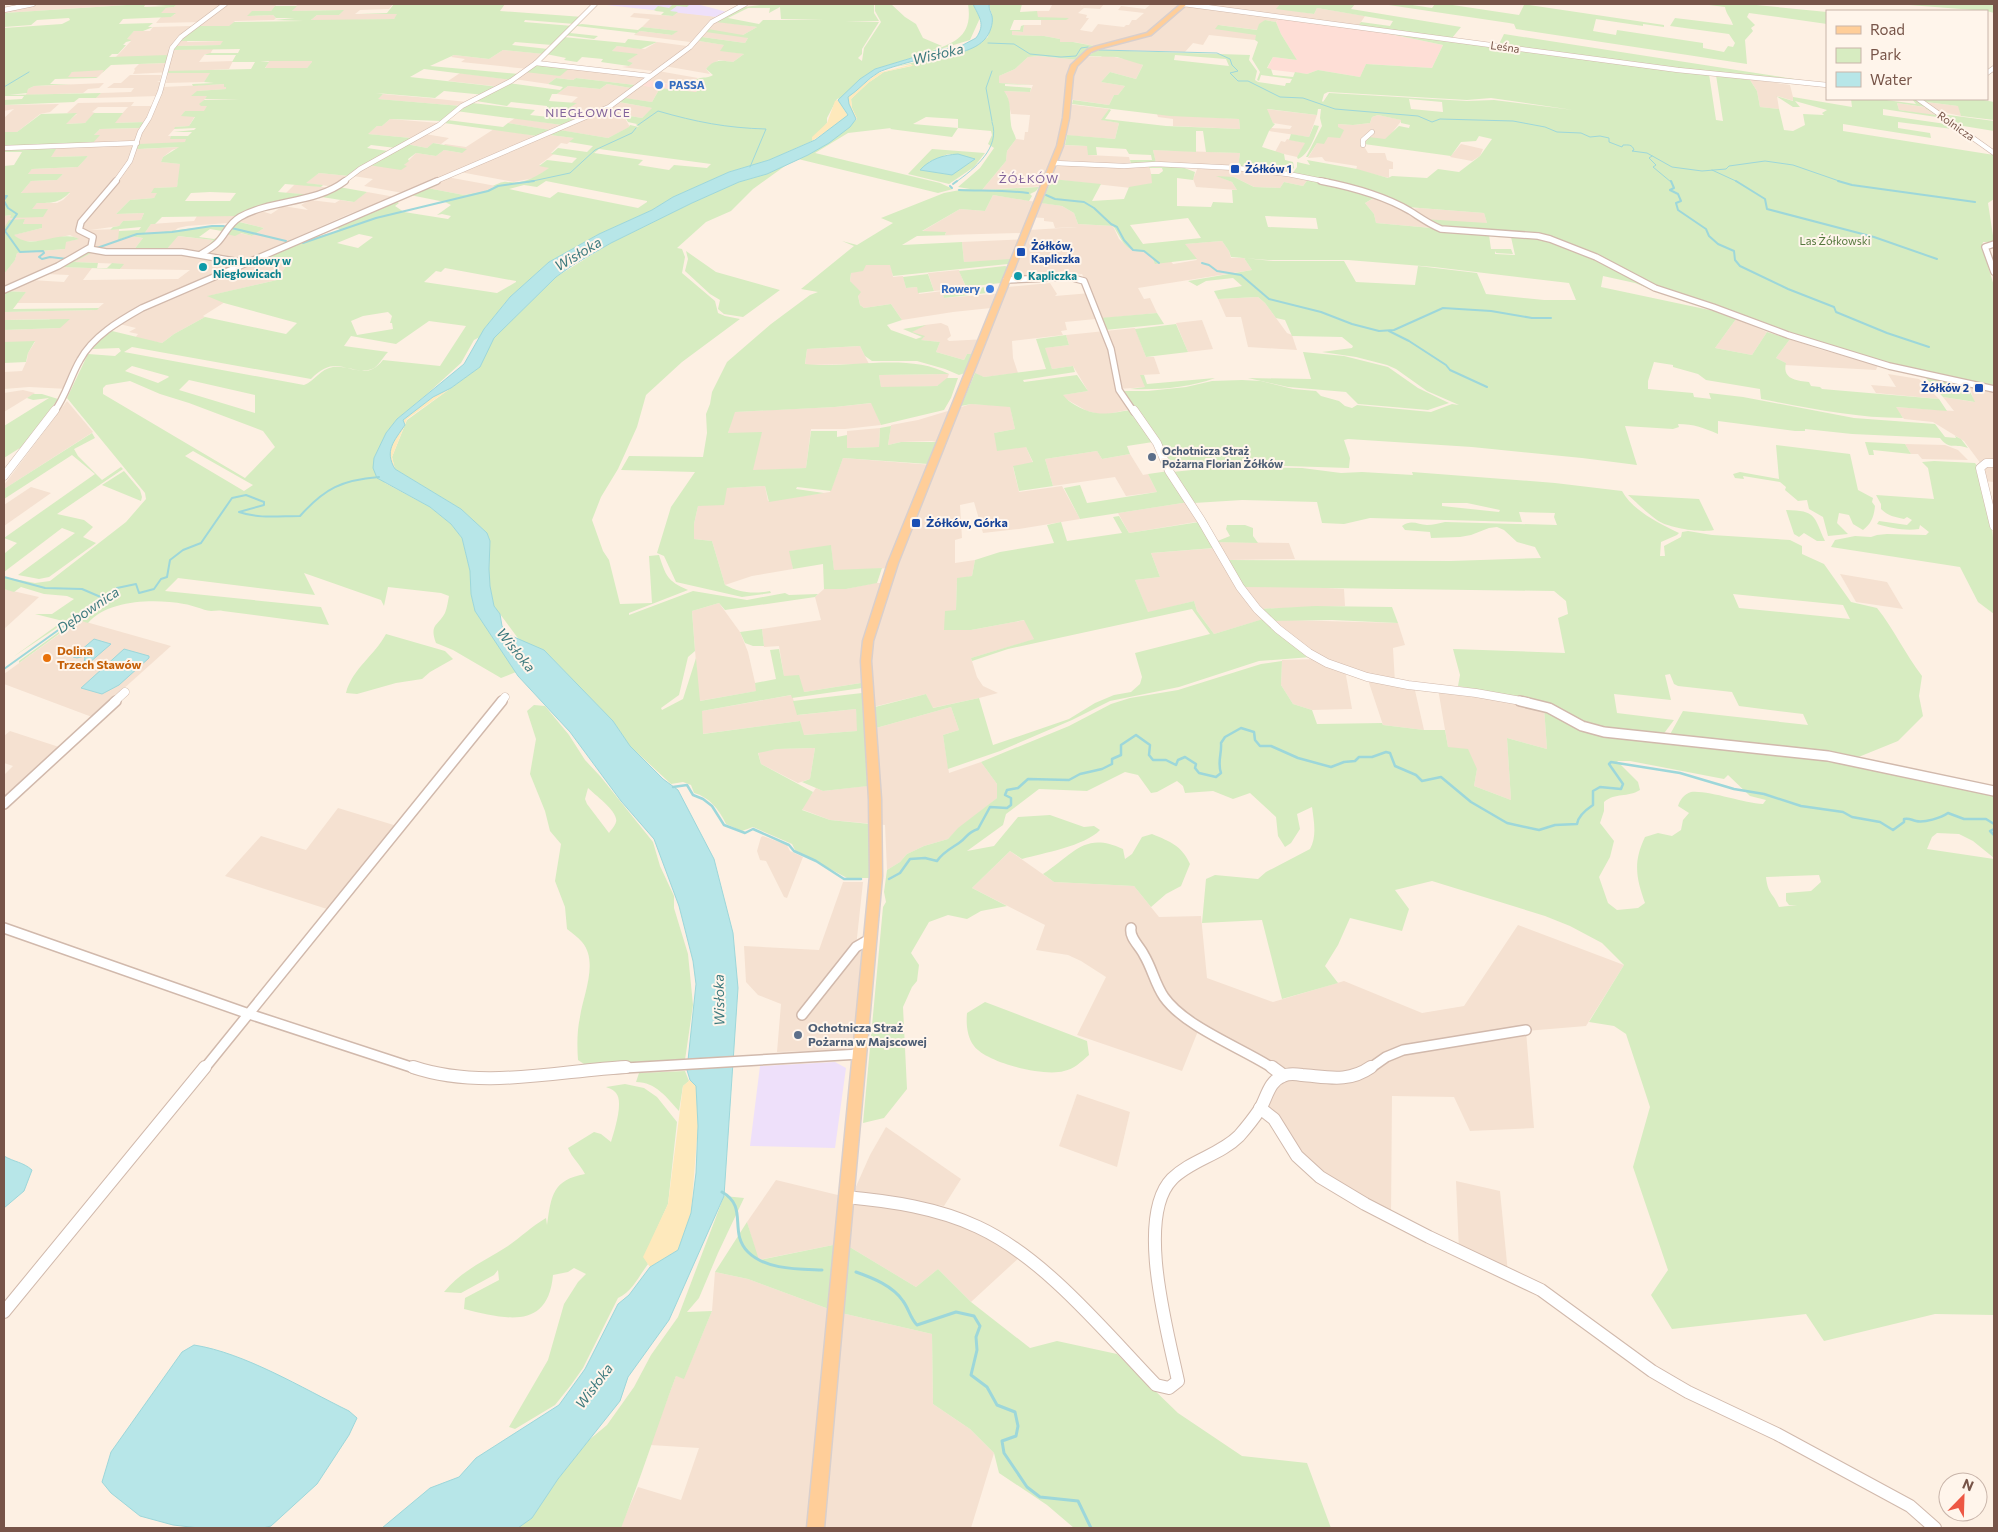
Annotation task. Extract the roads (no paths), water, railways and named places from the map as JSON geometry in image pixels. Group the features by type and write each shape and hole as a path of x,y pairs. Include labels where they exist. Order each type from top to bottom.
{"main road":[{"path":"815,1528 876,876 875,799 866,661 868,641 893,563 1054,163 1063,134 1071,69 1093,49 1149,34 1184,4"}],"street":[{"path":"4,10 33,4"},
{"path":"5,289 70,259 89,249 93,244 93,237 79,230 80,222 120,176 130,161 140,132 149,118 160,92 168,58 174,45 181,37 226,4"},
{"path":"201,254 217,243 227,227 240,217 310,197 337,187 360,169 439,125 462,106 502,87 536,63 595,4"},
{"path":"4,476 62,401 80,359 107,330 131,313 594,114 621,100 690,47 713,21 746,4"},
{"name":"Leśna","path":"1184,4 1678,70 1786,79 1826,85"},
{"path":"536,63 650,76"},
{"name":"Rolnicza","path":"1919,100 1994,154"},
{"path":"1363,145 1363,140 1372,132"},
{"path":"4,148 136,143"},
{"path":"1054,163 1124,166 1156,164 1237,168 1288,174 1361,189 1390,201 1436,227 1538,236 1555,240 1590,253 1658,290 1720,310 1790,338 1888,367 1942,380 1994,389"},
{"path":"1994,244 1985,247 1994,272"},
{"path":"89,249 106,252 166,251 201,254 246,264"},
{"path":"1006,280 1028,281 1073,276 1084,280 1111,349 1119,390 1157,443 1170,471 1201,520 1229,571 1257,609 1274,625 1309,652 1327,663 1367,677 1395,683 1476,692 1534,703 1549,708 1582,726 1604,732 1828,756 1994,790"},
{"path":"1994,462 1986,463 1980,468 1994,526"},
{"path":"4,804 125,692"},
{"path":"4,1312 505,697"},
{"path":"4,928 248,1014 430,1073 494,1078 616,1068 860,1054"},
{"path":"1131,928 1132,937 1150,965 1158,991 1172,1006 1200,1025 1261,1059 1283,1075"},
{"path":"802,1015 856,947 870,940"},
{"path":"846,1197 952,1216 992,1234 1039,1267 1156,1385 1169,1388 1178,1381 1155,1252 1156,1219 1161,1195 1170,1180 1181,1171 1218,1152 1238,1137 1260,1108 1263,1098 1272,1085 1283,1075 1349,1078 1363,1073 1399,1050 1526,1030"},
{"path":"1260,1108 1274,1119 1297,1156 1320,1176 1365,1204 1429,1237 1541,1290 1659,1375 1688,1392 1777,1434 1910,1506 1934,1528"}],"water":[{"name":"Wisłoka","path":"973,4 991,4 989,8 992,22 988,35 984,40 973,48 946,57 924,59 879,72 848,97 856,119 850,127 829,143 767,174 739,182 692,203 611,243 556,277 494,338 480,367 451,388 433,397 403,420 405,425 390,451 390,457 395,469 461,509 487,533 490,541 490,586 494,606 500,614 502,626 507,634 544,650 613,721 630,746 663,779 678,790 714,859 733,933 738,988 724,1196 669,1320 628,1377 620,1401 558,1479 532,1518 518,1528 382,1528 430,1488 459,1477 476,1458 559,1405 585,1369 618,1304 629,1295 650,1267 678,1250 691,1213 696,1173 698,1126 696,1086 690,1080 687,1070 696,984 693,961 679,906 654,839 621,801 570,732 518,676 475,611 471,594 470,571 462,538 451,524 430,507 377,478 373,468 374,458 386,433 397,419 464,364 484,329 510,297 549,262 599,234 652,210 673,197 729,172 769,160 815,140 848,115 838,100 860,79 875,69 938,50 961,46 976,38 981,25"},
{"path":"958,154 975,159 952,175 920,170 937,158"},
{"path":"94,639 111,644 89,663 84,662 84,656 73,657"},
{"path":"124,649 149,656 149,658 119,685 102,694 81,688"},
{"path":"4,1156 32,1170 24,1191 4,1208"},
{"path":"194,1345 233,1355 253,1363 349,1411 357,1418 349,1435 317,1484 271,1526 263,1528 199,1528 173,1525 140,1516 111,1493 102,1482 111,1452 182,1352"}],"waterway":[{"path":"988,43 1014,44 1030,54 1061,57 1076,56 1081,48 1088,47"},
{"path":"1099,50 1217,53 1230,59 1232,65 1238,71 1230,73 1238,81 1248,81 1280,97 1303,98 1335,109 1418,116 1432,122 1440,119 1513,121 1545,127 1557,132 1581,133 1590,137 1600,136 1609,138 1609,142 1622,147 1623,145 1630,145 1634,150 1632,151 1647,153 1672,167 1702,171 1712,170"},
{"path":"992,71 986,88 992,121"},
{"path":"4,87 29,72"},
{"path":"638,125 658,111 712,124 766,129 750,167"},
{"path":"956,182 978,164 989,149 993,141 992,122"},
{"path":"530,182 570,173 595,150 632,133 636,128"},
{"path":"1652,156 1649,158 1656,165 1653,167 1671,182"},
{"path":"1712,170 1765,161 1793,165 1842,182"},
{"path":"1712,170 1736,181"},
{"path":"953,184 957,181"},
{"path":"1671,181 1674,188 1670,190 1678,194 1681,201 1676,203 1678,210 1706,229 1709,236 1718,244 1734,251 1735,260 1740,266 1788,289 1834,307 1836,312 1887,333 1929,347"},
{"path":"1736,181 1765,199 1767,209 1874,237 1937,259"},
{"path":"1838,181 1852,185 1975,202"},
{"path":"303,243 376,218 488,191 498,186 530,182"},
{"path":"959,190 1028,193"},
{"path":"1046,195 1055,199 1084,202 1094,208 1111,224 1117,227 1124,240 1133,250 1144,251 1159,263"},
{"path":"4,196 7,196 4,200"},
{"path":"4,201 8,208 17,214 5,231 20,252 43,251 44,253 39,257 42,259 50,257 67,259"},
{"path":"97,248 137,234 172,232 212,226 223,226 286,241"},
{"path":"1202,263 1209,265 1217,271 1241,275 1269,299 1321,312 1352,324 1379,331 1394,330 1443,308 1491,311 1532,318 1551,318"},
{"path":"1389,331 1409,341 1446,365 1450,370 1487,387"},
{"name":"Dębownica","path":"4,669 117,588 136,584 139,593 154,589 161,579 167,577 170,560 183,550 201,543 232,498 246,495 264,502 264,505 239,512 254,516 300,516 309,506 335,487 355,480 379,477"},
{"path":"4,577 45,588 82,589 103,598"},
{"path":"889,879 900,873 910,859 925,858 937,861 944,853 962,841 971,832 978,829 990,807 1007,808 1011,805 1011,798 1005,795 1007,790 1018,788 1028,779 1069,780 1080,774 1102,769 1112,764 1112,759 1121,755 1121,745 1136,735 1150,745 1149,755 1153,760 1166,760 1176,765 1178,760 1185,757 1196,764 1195,768 1199,773 1216,777 1221,773 1219,765 1221,743 1225,737 1241,728 1254,732 1255,740 1260,746 1271,746 1298,758 1331,767 1344,762 1355,761 1359,757 1372,757 1386,752 1390,753 1395,766 1416,775 1422,781 1441,777 1471,802 1507,823 1539,830 1555,825 1577,824 1581,816 1593,805 1593,791 1600,787 1621,789 1623,784 1609,764 1611,762 1680,773 1734,789 1764,794 1801,806 1843,812 1852,817 1880,822 1893,830 1904,822 1904,819 1923,821 1948,813 1964,819 1986,819 1994,824"},
{"path":"673,787 687,785 693,795 703,799 712,806 724,825 745,833 753,829 789,845 794,851 816,861 844,879 861,879"},
{"path":"1994,829 1990,831 1994,835"},
{"path":"722,1192 735,1205 739,1236 742,1244 755,1258 783,1267 822,1270"},
{"path":"856,1272 876,1280 894,1291 903,1301 917,1325 956,1312 974,1316 980,1326 976,1337 977,1350 971,1375 987,1387 997,1405 1015,1412 1018,1426 1016,1436 1002,1441 1004,1453 1027,1487 1040,1497 1078,1501 1091,1528"}],"place":[{"name":"PASSA","path":"659,85"},
{"name":"Żółków 1","path":"1235,169"},
{"name":"Żółków, Kapliczka","path":"1021,252"},
{"name":"Dom Ludowy w Niegłowicach","path":"203,267"},
{"name":"Kapliczka","path":"1018,276"},
{"name":"Rowery","path":"990,289"},
{"name":"Żółków 2","path":"1979,388"},
{"name":"Ochotnicza Straż Pożarna Florian Żółków","path":"1152,457"},
{"name":"Żółków, Górka","path":"916,523"},
{"name":"Dolina Trzech Stawów","path":"47,658"},
{"name":"Ochotnicza Straż Pożarna w Majscowej","path":"798,1035"}],"district":[{"name":"NIEGŁOWICE","path":"588,113"},
{"name":"ŻÓŁKÓW","path":"1029,179"}],"park label":[{"name":"Las Żółkowski","path":"1835,241"}]}
